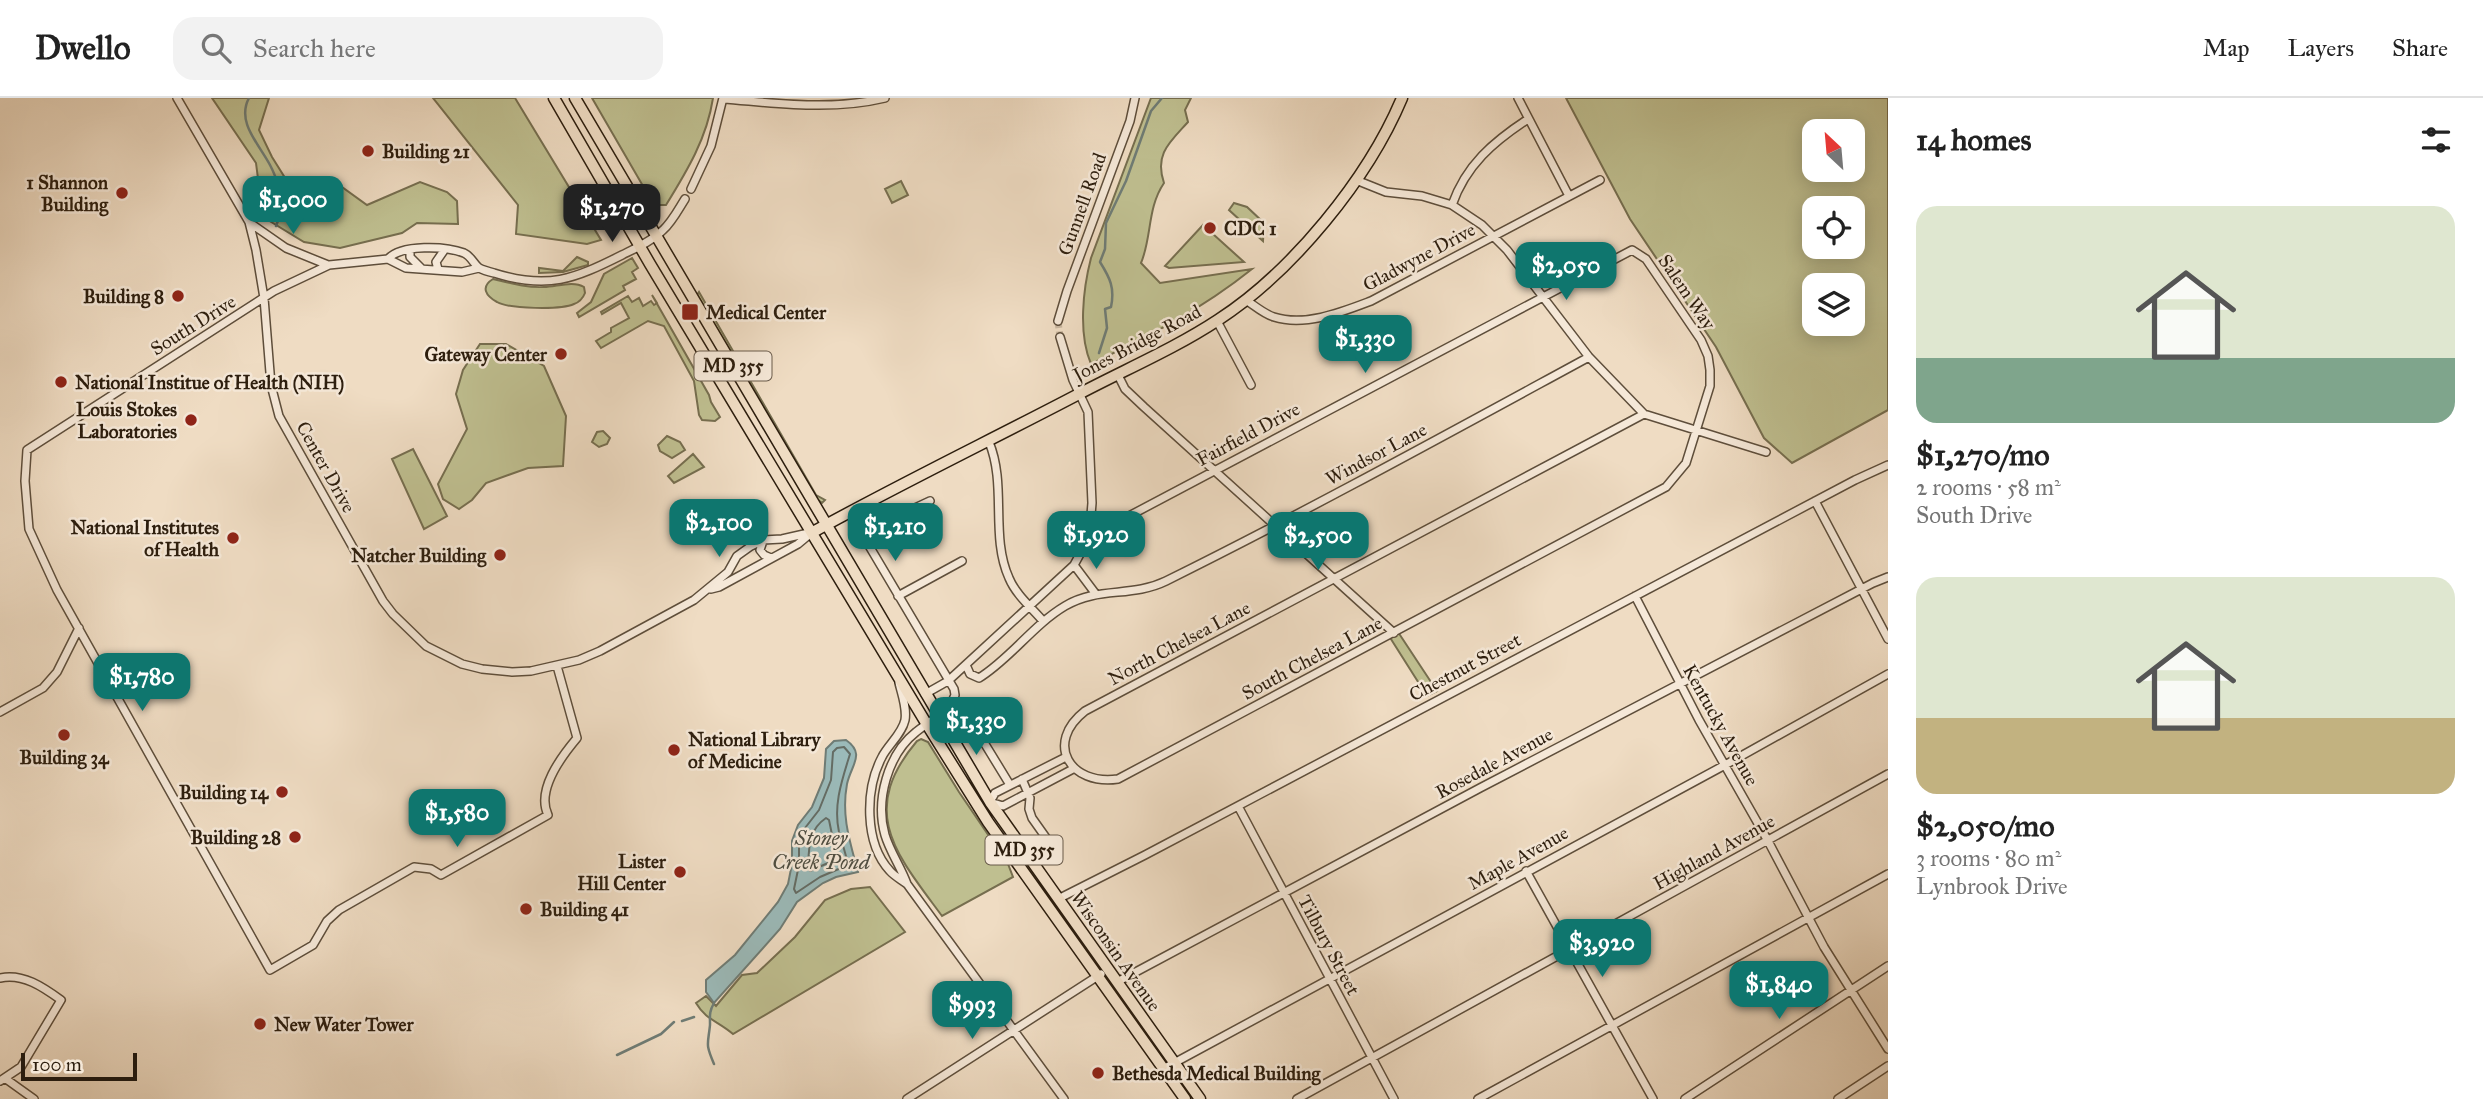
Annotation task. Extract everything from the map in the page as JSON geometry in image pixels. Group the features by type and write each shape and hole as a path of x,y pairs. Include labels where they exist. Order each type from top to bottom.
{"main road":[{"name":"MD 355","path":"554,98 926,723"},
{"name":"MD 355","path":"575,98 827,524 937,716"},
{"name":"Jones Bridge Road","path":"813,532 1118,375 1217,321 1246,300 1304,246 1356,180 1383,140 1402,98"},
{"name":"Wisconsin Avenue","path":"937,716 990,802 1200,1099"},
{"name":"Wisconsin Avenue","path":"926,723 1046,906 1185,1099"},
{"path":"980,808 990,802"},
{"path":"1046,906 1058,899"}],"street":[{"path":"691,189 711,146 723,99 847,106 885,98"},
{"name":"Gunnell Road","path":"1058,321 1130,121 1135,98"},
{"path":"1518,98 1569,196"},
{"name":"Center Drive","path":"180,99 248,222 264,298 271,385 279,416 383,601 426,646 462,664 482,669 512,672 557,666 600,651 686,605 710,589 728,572 737,556 763,540 813,532"},
{"path":"1452,205 1458,186 1476,159 1499,138 1528,119"},
{"path":"1356,180 1386,192 1422,196 1452,205 1482,225 1545,297 1590,357 1644,414 1766,452"},
{"name":"Gladwyne Drive","path":"1246,300 1273,317 1287,320 1339,313 1371,301 1600,180"},
{"name":"South Drive","path":"79,628 57,590 29,528 25,481 27,450 288,283 329,265 388,259 406,268 462,272 479,268 519,280 561,280 582,275 640,246 669,223 685,199"},
{"name":"Center Drive","path":"248,222 286,248 329,265"},
{"name":"South Drive","path":"388,259 393,253 423,247 445,249 467,254 479,268"},
{"path":"438,269 436,261 445,249"},
{"path":"410,250 410,257 421,268"},
{"name":"Fairfield Drive","path":"1095,534 1625,253 1632,250 1641,254"},
{"name":"Salem Way","path":"1641,254 1708,356 1710,386 1697,431"},
{"path":"1217,321 1251,385"},
{"path":"925,694 948,681 967,665 1074,565 1086,543 1095,534 1090,527 1092,502 1088,412 1071,373 1060,337"},
{"name":"Windsor Lane","path":"967,665 970,674 979,677 1043,621 1070,604 1096,593 1124,593 1155,586 1275,526 1590,357"},
{"path":"1118,375 1125,389 1394,633"},
{"name":"North Chelsea Lane","path":"1066,757 1068,730 1085,711 1644,414"},
{"name":"South Chelsea Lane","path":"1073,769 1091,779 1118,779 1666,487 1686,463 1697,431"},
{"path":"989,442 997,468 1004,565 1012,585 1043,621"},
{"name":"Chestnut Street","path":"1058,899 1888,465"},
{"path":"930,501 872,528 867,535 867,544 955,695 950,705 911,736 897,753 883,796 881,814 885,835 907,884 1064,1099"},
{"path":"1815,501 1888,639"},
{"name":"Center Drive","path":"710,589 719,587 798,544 813,532"},
{"path":"763,540 760,550 771,558"},
{"path":"737,556 741,566 748,570"},
{"path":"898,596 961,561"},
{"path":"1074,565 1096,593"},
{"name":"Rosedale Avenue","path":"1117,982 1888,577"},
{"name":"Kentucky Avenue","path":"1635,596 1680,684 1809,919 1888,1049"},
{"path":"79,628 270,970 313,945 327,922 339,910 414,867 431,869 441,875 548,815 544,802 545,793 564,754 577,738 557,666"},
{"path":"0,712 43,688 57,672 79,628"},
{"path":"896,672 905,703 905,721 884,753 875,773 870,817 872,834 885,864 890,872 907,884"},
{"name":"Maple Avenue","path":"1163,1069 1888,674"},
{"path":"966,713 1010,785"},
{"path":"1066,757 1073,769 1003,806 990,802 995,793 1066,757"},
{"name":"Highland Avenue","path":"1297,1099 1888,774"},
{"path":"1021,779 1031,801 1029,809 1032,818 1054,849"},
{"name":"Tilbury Street","path":"1238,806 1394,1099"},
{"path":"1526,871 1653,1099"},
{"path":"1478,1099 1888,874"},
{"path":"1685,1099 1888,966"},
{"path":"907,1099 1107,970"},
{"path":"0,978 8,976 25,979 61,1000 20,1067 3,1080 34,1099"},
{"path":"1838,1099 1888,1066"}],"green space":[{"path":"212,98 269,98 259,130 272,157 302,205 335,182 367,205 420,182 447,192 457,201 458,224 417,223 402,233 340,248 304,242 263,217 256,163"},
{"path":"433,98 515,98 601,240 587,244 516,234 518,205"},
{"path":"592,98 713,98 701,140 689,167 666,205 654,205"},
{"path":"1151,98 1191,98 1185,110 1188,122 1170,142 1162,156 1161,173 1164,183 1152,212 1141,263 1160,283 1252,269 1194,310 1091,364 1083,325 1088,270"},
{"path":"1566,98 1888,98 1888,410 1792,463 1764,438 1716,347 1630,219"},
{"path":"901,181 908,195 892,203 885,189"},
{"path":"1234,203 1247,207 1264,223 1263,241 1229,210"},
{"path":"1203,225 1244,262 1169,268 1165,266"},
{"path":"577,257 588,262 588,265 563,272 539,273 539,268 563,271"},
{"path":"632,258 638,268 632,272 636,279 623,286 625,290 579,317 577,313 591,302 604,274"},
{"path":"493,279 531,287 575,284 584,287 585,293 580,301 567,306 512,306 497,302 487,294 487,285"},
{"path":"699,292 816,495 825,500 822,503 817,499 697,295"},
{"path":"628,296 632,302 639,298 643,306 651,301 654,305 657,303 720,417 715,421 702,420 699,415 694,381 664,326 648,321 601,348 596,341 629,318 621,303 602,314 601,312"},
{"path":"480,344 506,344 544,366 566,416 563,466 528,468 486,483 472,500 459,509 443,499 438,484 467,429 456,394 463,370"},
{"path":"603,431 610,438 607,444 599,447 592,442 597,432"},
{"path":"667,436 680,442 685,450 672,458 660,451 658,445"},
{"path":"413,449 447,516 424,529 392,459"},
{"path":"693,454 704,467 674,483 668,476"},
{"path":"1398,632 1437,691 1427,696 1389,636"},
{"path":"921,739 928,742 1008,864 1013,877 942,916 898,853 890,832 887,811 889,790 899,766"},
{"path":"870,887 905,932 733,1034 700,1009 696,1003 706,996 716,1006 742,975 757,973 795,937 825,900 851,889"}],"water":[{"name":"Stoney Creek Pond","path":"846,740 852,745 856,755 847,784 845,807 847,829 858,872 823,883 797,902 780,929 714,1003 706,992 706,980 735,955 778,902 788,884 792,864 792,841 798,825 812,807 824,778 826,749 834,741"}],"waterway":[{"path":"249,98 245,116 250,133 272,169 285,202 276,226"},
{"path":"1099,353 1107,328 1105,309 1111,307 1112,300 1111,283 1100,262 1105,249 1106,223 1126,181 1151,111 1162,98"},
{"path":"714,1003 710,1014 708,1044 714,1064"},
{"path":"682,1021 694,1017"},
{"path":"617,1055 661,1034 674,1022"}],"tunnel":[{"path":"1058,321 1060,337"}],"place":[{"name":"Building 21","path":"368,151"},
{"name":"1 Shannon Building","path":"122,193"},
{"name":"CDC 1","path":"1210,228"},
{"name":"Building 8","path":"178,296"},
{"name":"Medical Center","path":"690,312"},
{"name":"Gateway Center","path":"561,354"},
{"name":"National Institue of Health (NIH)","path":"61,382"},
{"name":"Louis Stokes Laboratories","path":"191,420"},
{"name":"National Institutes of Health","path":"233,538"},
{"name":"Natcher Building","path":"500,555"},
{"name":"Building 34","path":"64,735"},
{"name":"National Library of Medicine","path":"674,750"},
{"name":"Building 14","path":"282,792"},
{"name":"Building 28","path":"295,837"},
{"name":"Lister Hill Center","path":"680,872"},
{"name":"Building 41","path":"526,909"},
{"name":"New Water Tower","path":"260,1024"},
{"name":"Bethesda Medical Building","path":"1098,1073"}]}
